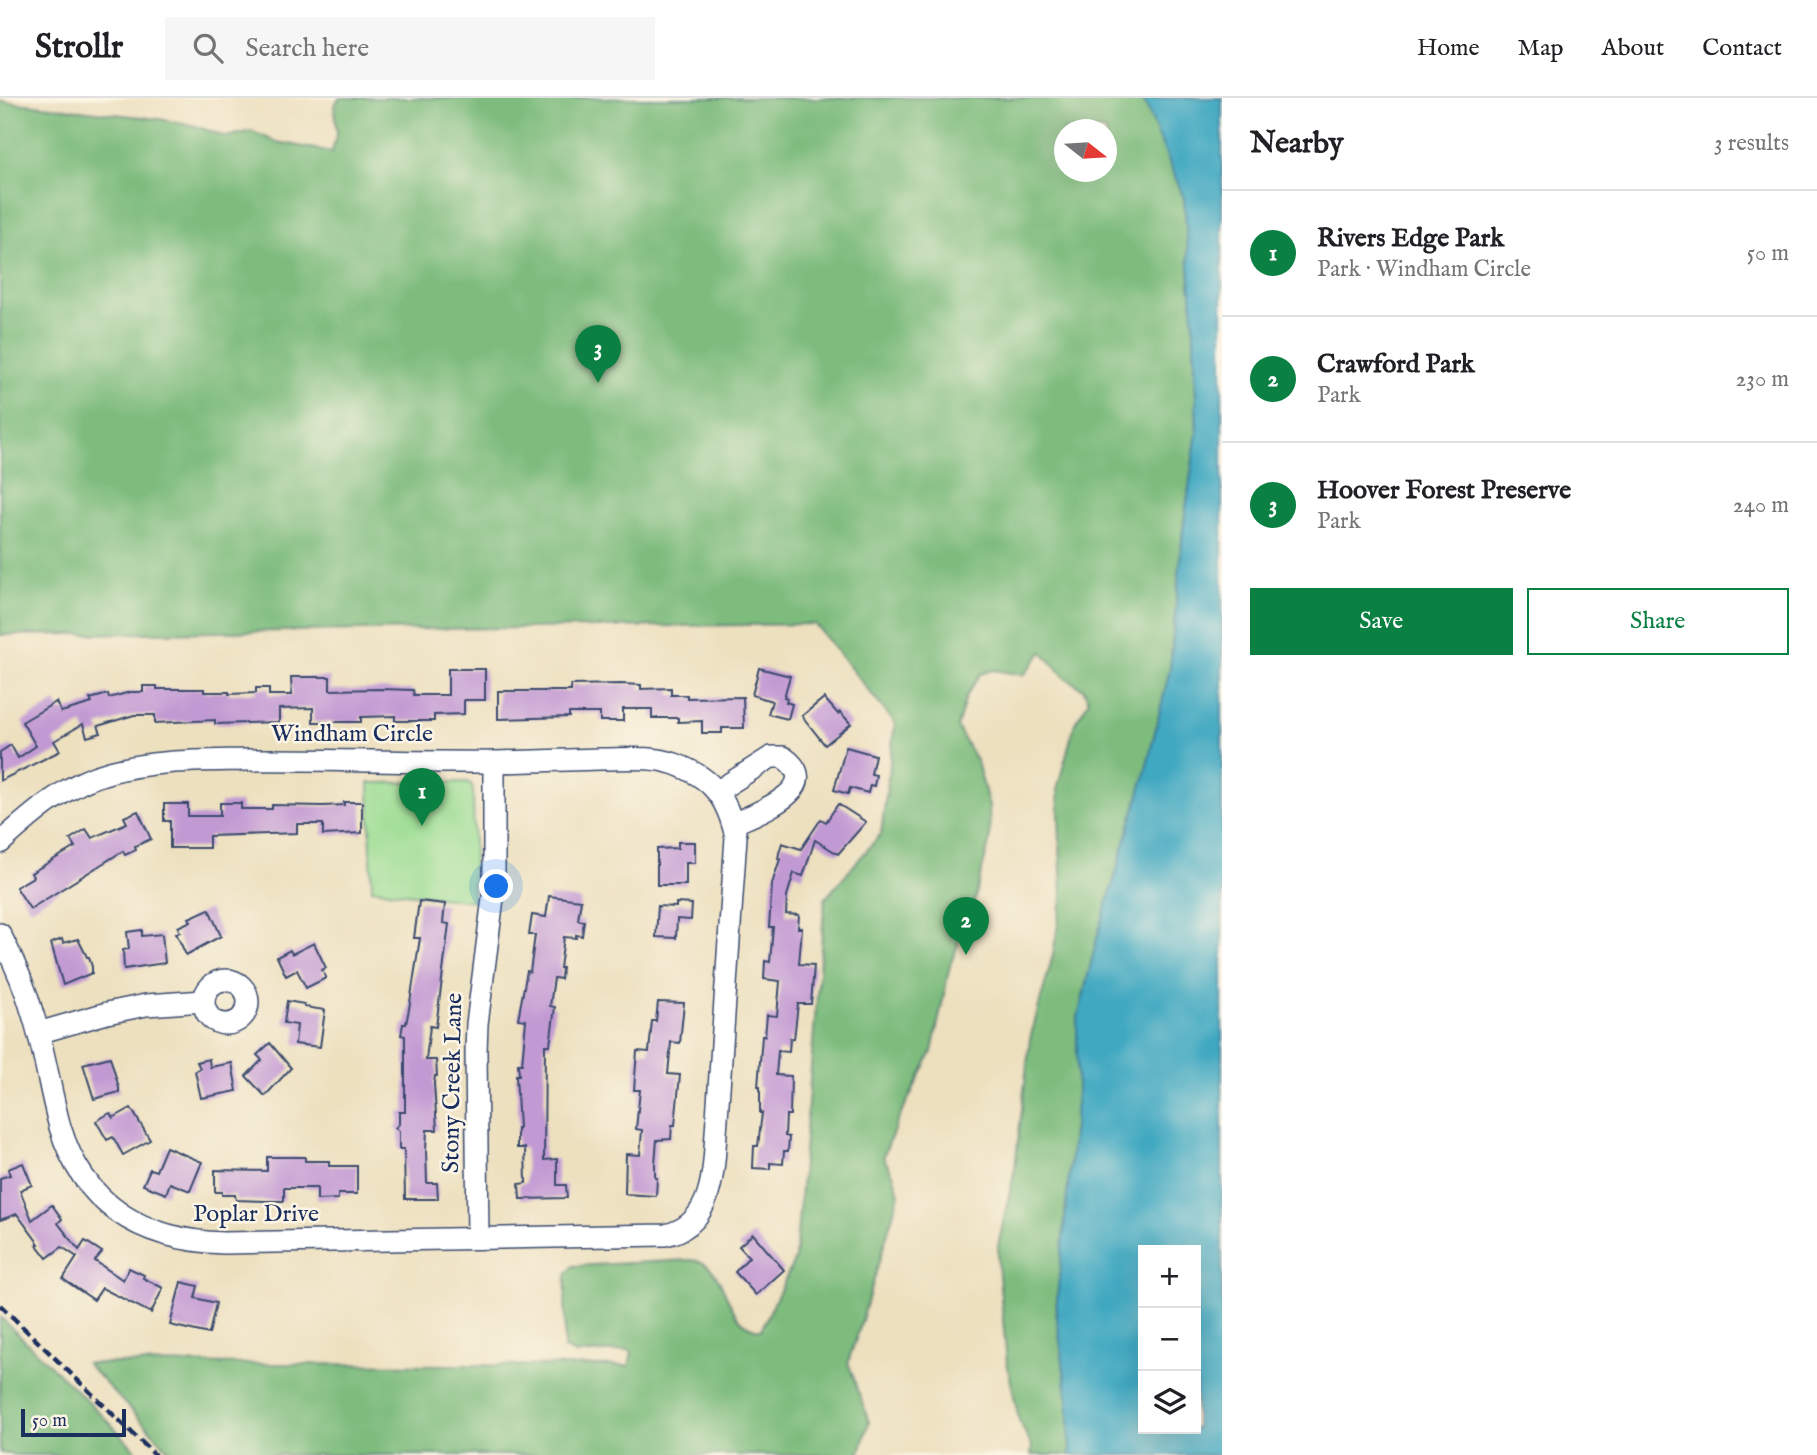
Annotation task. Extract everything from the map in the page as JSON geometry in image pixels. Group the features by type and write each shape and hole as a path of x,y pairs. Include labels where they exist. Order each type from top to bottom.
{"street":[{"path":"771,757 783,757 793,767 797,782 791,794 733,824 718,790 771,757"},
{"name":"Windham Circle","path":"0,843 37,809 74,787 107,773 165,762 301,759 494,762 654,760 673,763 688,770 718,790"},
{"name":"Stony Creek Lane","path":"478,1238 477,1024 494,890 494,762"},
{"name":"Poplar Drive","path":"0,934 25,990 61,1128 76,1165 104,1202 125,1218 153,1232 175,1238 225,1243 665,1235 684,1229 694,1221 703,1208 713,1178 736,861 733,824"},
{"path":"38,1033 146,1005 204,1001"}],"green space":[{"path":"340,98 1143,98 1184,198 1194,333 1197,432 1183,530 1170,669 1145,774 1097,938 1077,1022 1077,1093 1056,1310 1069,1408 1070,1455 1031,1455 1032,1447 1019,1420 1007,1363 998,1264 998,1246 1015,1168 1030,1039 1053,955 1062,900 1058,786 1075,723 1089,701 1083,689 1065,677 1042,652 1024,675 993,670 980,674 966,697 957,727 977,762 989,806 990,839 973,906 950,965 932,1052 883,1157 894,1176 899,1194 848,1362 869,1422 859,1455 174,1455 86,1363 629,1366 632,1352 629,1350 576,1354 564,1349 566,1275 573,1266 689,1260 702,1263 712,1270 738,1318 748,1326 761,1330 795,1259 825,899 881,834 895,723 815,624 0,635 0,101 159,119 196,126 226,137 251,131 277,142 332,152 337,132 334,105"},
{"path":"369,783 471,784 473,789 472,901 372,889"},
{"path":"0,1317 107,1420 140,1455 0,1453"}],"water":[{"path":"1143,98 1222,98 1222,1455 1070,1455 1069,1408 1056,1310 1077,1093 1077,1022 1097,938 1145,774 1170,669 1183,530 1197,432 1194,333 1184,198"}],"building":[{"path":"759,668 790,676 784,697 787,698 786,702 792,704 788,719 768,714 772,701 752,695"},
{"path":"448,669 485,669 485,700 464,700 464,714 434,715 434,721 395,721 395,716 361,717 361,722 313,722 313,708 279,709 279,722 215,724 215,720 155,723 155,715 134,715 98,726 101,733 87,737 83,724 54,741 60,751 0,781 0,752 11,745 18,758 36,746 22,722 56,702 61,712 92,703 90,699 108,694 109,698 130,692 143,692 143,686 157,686 157,689 204,689 204,692 229,694 256,693 256,688 269,688 269,695 292,695 291,677 330,677 330,690 413,690 414,695 448,695"},
{"path":"571,685 641,685 641,689 671,688 671,695 687,695 687,698 743,697 744,728 722,728 722,733 702,733 702,721 678,722 678,718 652,718 652,709 623,709 623,721 600,721 600,713 569,713 569,717 498,719 498,691 571,691"},
{"path":"824,698 851,724 825,745 802,716"},
{"path":"846,747 875,755 871,774 876,775 874,786 870,785 868,793 850,788 848,794 834,790"},
{"path":"344,802 362,802 362,833 323,835 323,824 297,824 297,833 209,836 209,848 170,848 170,821 164,821 164,804 188,804 188,816 220,816 220,803 241,803 241,809 272,809 272,805 323,806 344,805"},
{"path":"838,804 866,822 838,854 815,840 803,876 794,873 787,896 786,914 799,915 798,928 802,928 799,964 814,965 811,1004 798,1004 794,1039 790,1038 789,1052 778,1051 776,1075 791,1076 790,1115 786,1115 785,1136 789,1137 788,1151 784,1151 783,1164 770,1163 770,1169 753,1168 754,1146 758,1146 762,1113 758,1087 762,1036 765,1036 767,1015 777,1016 780,981 764,979 765,961 770,962 773,927 769,927 772,884 780,859 779,853 782,843 801,849 821,819 826,822"},
{"path":"138,811 151,839 135,846 136,850 125,855 123,851 30,909 16,887 33,877 31,873 75,847 70,839 86,829 92,838 127,823 124,817"},
{"path":"678,842 695,842 695,863 686,863 686,885 657,885 657,849 678,848"},
{"path":"549,896 581,900 578,920 584,921 582,936 564,937 561,979 554,978 550,1006 555,1007 550,1045 545,1045 544,1160 557,1159 557,1185 566,1185 567,1198 520,1199 519,1184 526,1183 525,1148 517,1148 519,1128 516,1075 519,1075 518,1064 522,1064 526,1020 518,1019 527,971 530,972 535,935 529,935 532,915 546,917"},
{"path":"419,901 445,904 443,923 449,924 436,1027 430,1026 426,1060 436,1060 437,1076 434,1083 437,1130 427,1130 426,1149 427,1183 437,1183 438,1199 405,1199 404,1149 399,1149 399,1131 395,1128 399,1124 399,1112 405,1112 405,1036 401,1035 409,1009 420,938 414,938"},
{"path":"676,903 692,904 691,920 677,919 676,938 656,937 658,906 676,907"},
{"path":"209,909 221,936 186,955 176,933 180,932 178,927 191,921 189,918"},
{"path":"142,930 142,936 162,934 165,963 124,969 123,950 129,949 127,932"},
{"path":"62,939 63,943 78,939 92,967 92,973 63,985 51,943"},
{"path":"314,943 326,968 322,970 326,978 306,988 297,970 286,976 277,957 290,950 292,954"},
{"path":"287,1001 325,1010 320,1047 295,1044 297,1025 284,1023"},
{"path":"658,1002 684,1003 680,1043 671,1042 668,1074 680,1075 675,1125 672,1125 671,1139 657,1140 656,1196 625,1194 626,1154 640,1155 642,1130 636,1129 640,1090 634,1090 637,1051 649,1052 652,1021 656,1021"},
{"path":"270,1043 291,1068 265,1096 246,1076 262,1060 257,1055"},
{"path":"110,1057 119,1092 94,1099 83,1064"},
{"path":"209,1059 210,1067 232,1063 237,1091 201,1098 195,1071 200,1068 197,1062"},
{"path":"131,1108 150,1140 123,1155 113,1137 107,1140 96,1121 110,1113 113,1118"},
{"path":"166,1147 202,1162 190,1191 170,1183 166,1194 143,1185 150,1169 156,1171"},
{"path":"267,1157 305,1157 305,1161 329,1161 329,1166 357,1166 357,1194 338,1194 338,1199 317,1200 317,1188 284,1188 284,1201 265,1201 236,1200 235,1195 215,1192 215,1170 267,1171"},
{"path":"23,1163 32,1185 20,1190 32,1220 52,1205 62,1219 58,1223 79,1250 85,1241 102,1252 95,1261 123,1280 129,1268 163,1288 151,1313 102,1288 94,1300 63,1279 77,1257 62,1247 47,1258 17,1214 0,1220 0,1178 10,1175 8,1169"},
{"path":"753,1234 784,1270 756,1295 735,1272 749,1257 739,1246"},
{"path":"181,1282 198,1286 195,1298 216,1303 209,1334 170,1325"}],"railway":[{"path":"0,1305 155,1455"}],"place":[{"name":"Hoover Forest Preserve","path":"598,383"},
{"name":"Rivers Edge Park","path":"422,826"},
{"name":"Crawford Park","path":"966,955"}]}
